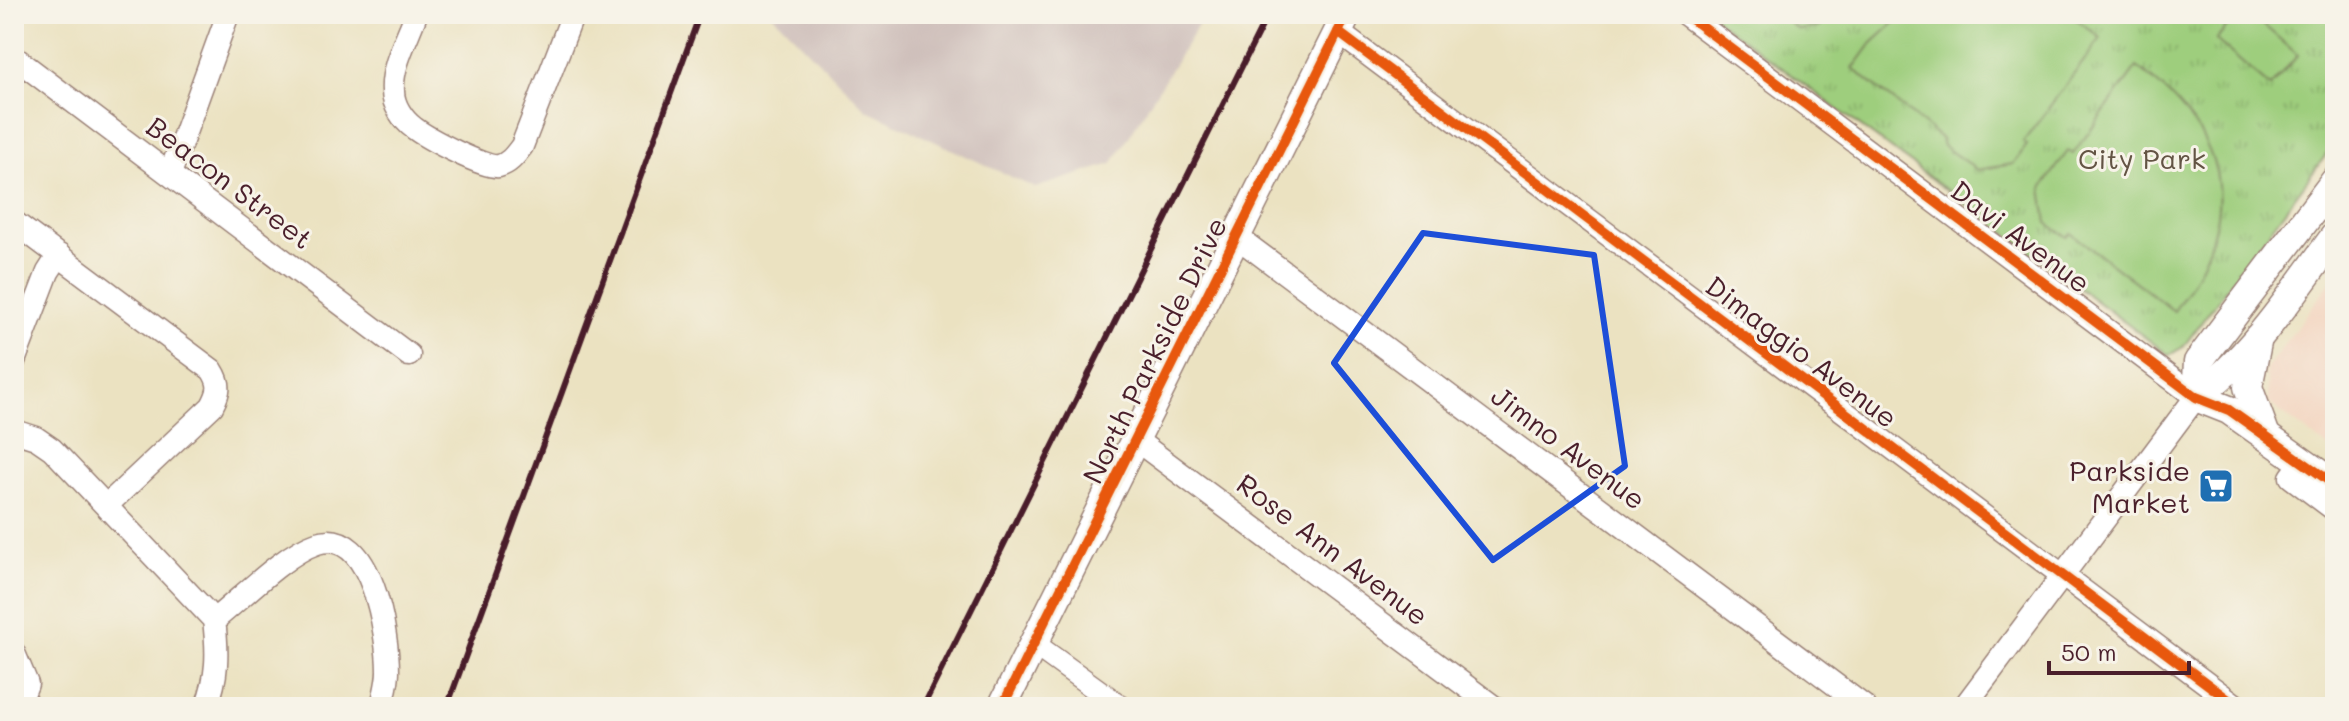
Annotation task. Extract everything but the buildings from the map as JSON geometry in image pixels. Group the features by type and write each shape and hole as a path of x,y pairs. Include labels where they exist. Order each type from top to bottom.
{"street":[{"path":"170,174 228,14"},
{"path":"416,14 394,75 392,93 399,112 413,128 481,163 496,167 511,161 522,146 573,14"},
{"name":"Davi Avenue","path":"1685,14 2196,397 2229,410 2335,485"},
{"name":"North Parkside Drive","path":"1002,707 1342,23"},
{"name":"Dimaggio Avenue","path":"1342,23 2238,707"},
{"name":"Beacon Street","path":"14,57 409,355"},
{"path":"2196,397 2198,362 2335,181"},
{"path":"14,222 212,370 219,381 219,393 212,406 107,505"},
{"path":"1964,707 2196,397 2222,379 2335,236"},
{"name":"Jimno Avenue","path":"1237,237 1865,707"},
{"path":"14,361 48,272 59,255"},
{"path":"2258,337 2248,387 2265,433"},
{"path":"14,431 36,438 52,449 214,620 218,652 214,685 206,707"},
{"name":"Rose Ann Avenue","path":"1136,440 1494,707"},
{"path":"2303,461 2291,477 2335,510"},
{"path":"214,620 298,553 319,542 346,547 360,559 375,591 387,642 388,675 382,707"},
{"path":"1034,644 1121,707"},
{"path":"14,653 27,684 18,707"}],"highlighted area":[{"path":"1423,233 1594,255 1625,466 1493,560 1334,363"}],"shaded area":[{"path":"772,14 1205,14 1112,164 1035,188 867,110"},
{"path":"2335,276 2335,453 2269,403 2266,369"}],"green space":[{"name":"City Park","path":"1709,14 2335,14 2335,143 2183,347 2169,355"},
{"path":"1777,14 1830,14 1820,27 1799,30"},
{"path":"1904,14 2069,14 2101,38 2023,142 2027,145 2013,164 1977,170 1943,146 1941,138 1853,69 1872,43"},
{"path":"2238,14 2251,14 2298,55 2270,87 2216,40"},
{"path":"2137,67 2169,94 2193,122 2209,150 2217,180 2218,210 2211,242 2174,311 2071,233 2067,237 2047,223 2042,188 2068,151 2073,154"}],"railway":[{"path":"447,707 700,14"},
{"path":"923,707 1268,14"}],"cycle path":[{"path":"1002,707 1347,14"},
{"path":"1685,14 2196,397 2229,410 2335,485"},
{"path":"1338,32 2238,707"}],"place":[{"name":"Parkside Market","path":"2216,486"}]}
